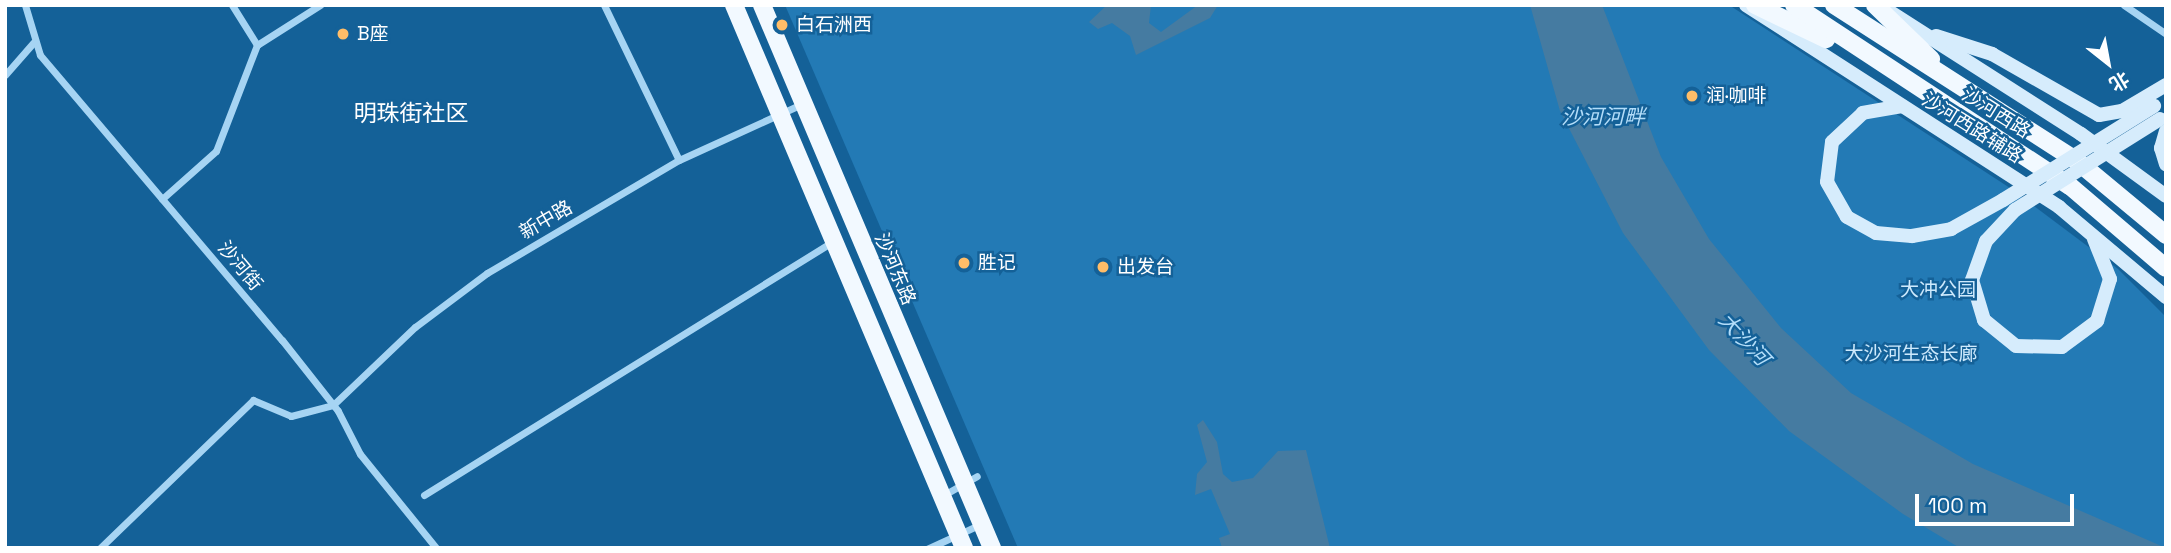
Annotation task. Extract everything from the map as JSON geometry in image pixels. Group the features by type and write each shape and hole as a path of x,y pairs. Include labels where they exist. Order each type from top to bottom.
{"main road":[{"path":"734,5 961,541"},
{"name":"沙河东路","path":"762,5 803,104 971,480 981,524 992,548"},
{"name":"沙河西路辅路","path":"1746,5 2085,226 2166,297"},
{"path":"1755,5 1874,61"},
{"name":"沙河西路","path":"1794,5 1874,61 2070,186 2166,268"},
{"name":"沙河西路","path":"1834,5 1956,83 2119,194 2166,234"},
{"path":"1877,5 1956,83"},
{"path":"1877,5 1924,33 2166,196"},
{"path":"1924,33 1992,54 2099,116 2122,111 2166,85"},
{"path":"1902,106 1863,113 1832,142 1828,181 1847,217 1876,233 1912,236 1951,229 2162,114"},
{"path":"2085,226 2107,264 2105,308 2075,341 2047,350 2026,349 1990,328 1973,291 1977,256 2015,210 2162,114"},
{"path":"2162,114 2161,148 2166,164"},
{"path":"2119,194 2166,222"}],"street":[{"name":"沙河街","path":"25,5 33,43 333,405 360,454 436,548"},
{"path":"232,5 257,45"},
{"path":"162,200 216,151 257,45 320,5"},
{"path":"604,5 679,160"},
{"path":"2124,5 2166,34"},
{"path":"5,75 33,43"},
{"name":"新中路","path":"333,405 415,327 487,273 679,160 803,104"},
{"path":"424,495 834,241"},
{"path":"100,548 253,400 291,415 333,405"},
{"path":"942,497 971,480"},
{"path":"929,548 961,541 981,524"}],"green space":[{"path":"785,5 1729,5 2010,188 2118,269 2166,317 2166,548 1018,548"}],"water":[{"path":"1107,5 1151,5 1149,23 1161,32 1198,5 1218,5 1210,18 1136,55 1130,36 1112,23 1098,29 1089,22"},
{"path":"1530,5 1602,5 1661,157 1709,239 1781,328 1851,393 1973,464 2166,548 1960,548 1903,514 1789,431 1709,350 1623,233 1560,111"},
{"path":"1203,420 1217,442 1223,474 1232,482 1253,478 1278,451 1306,450 1330,548 1222,548 1219,538 1230,534 1211,489 1195,495 1197,474 1207,462 1197,425"}],"place":[{"name":"白石洲西","path":"782,25"},
{"name":"B座","path":"343,34"},
{"name":"润·咖啡","path":"1692,96"},
{"name":"胜记","path":"964,263"},
{"name":"出发台","path":"1103,267"}],"district":[{"name":"明珠街社区","path":"411,113"}],"water label":[{"name":"沙河河畔","path":"1603,117"},
{"name":"大沙河","path":"1744,339"}],"park label":[{"name":"大冲公园","path":"1938,290"},
{"name":"大沙河生态长廊","path":"1911,354"}]}
